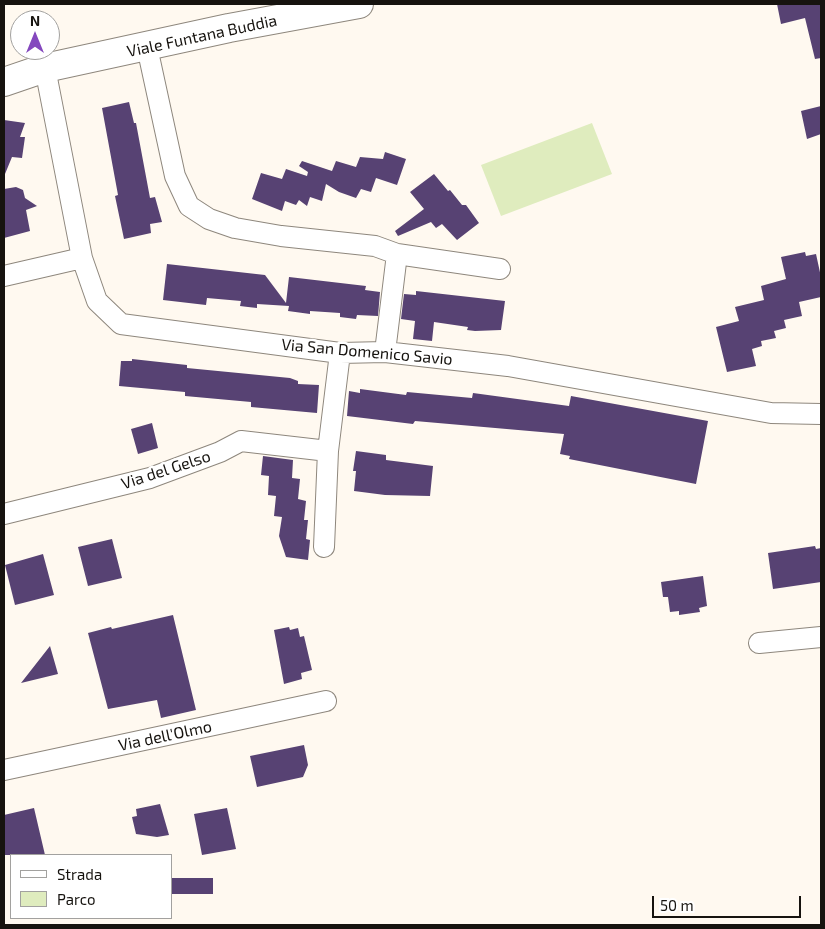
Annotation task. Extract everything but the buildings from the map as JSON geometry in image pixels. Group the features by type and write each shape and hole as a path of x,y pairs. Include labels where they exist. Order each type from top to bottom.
{"main road":[{"name":"Viale Funtana Buddia","path":"4,82 45,68 229,28 359,4"},
{"name":"Viale Funtana Buddia","path":"4,70 45,68"}],"street":[{"path":"147,47 175,176 190,206 209,219 235,228 281,236 375,246 397,254 500,270"},
{"name":"Via San Domenico Savio","path":"45,68 82,258 97,301 121,324 340,353 385,352 508,366 771,413 821,414"},
{"path":"385,352 397,254"},
{"path":"4,276 82,258"},
{"path":"324,547 328,451 340,353"},
{"name":"Via del Gelso","path":"4,514 150,478 220,452 241,441 328,451"},
{"path":"759,643 821,637"},
{"name":"Via dell'Olmo","path":"4,770 326,701"}],"green space":[{"path":"592,123 612,174 501,216 481,165"}]}
